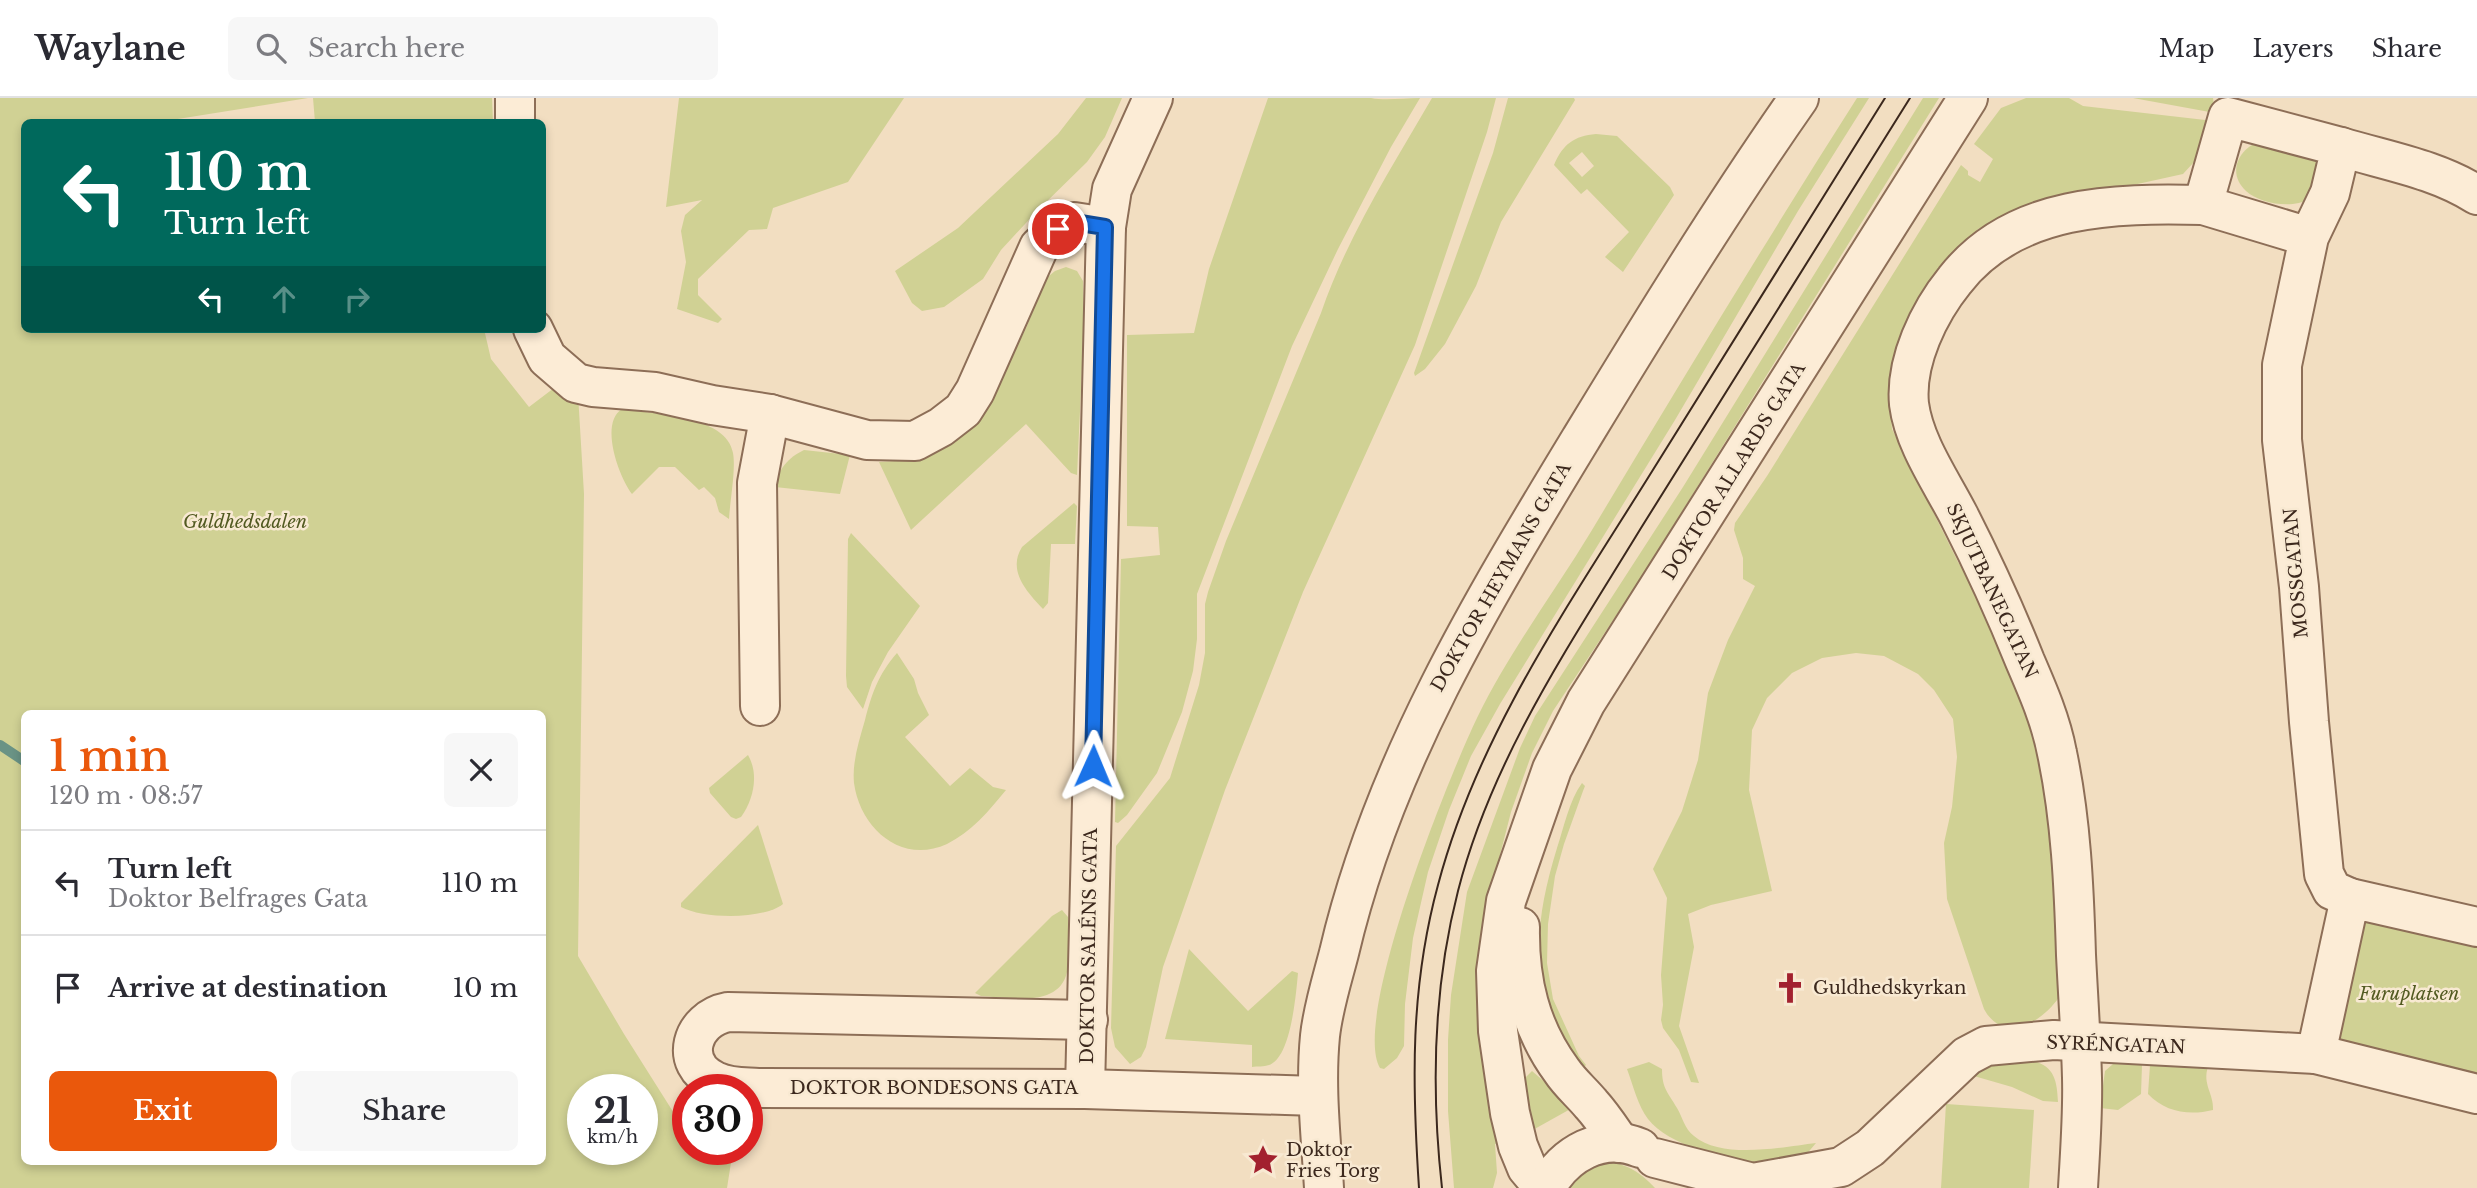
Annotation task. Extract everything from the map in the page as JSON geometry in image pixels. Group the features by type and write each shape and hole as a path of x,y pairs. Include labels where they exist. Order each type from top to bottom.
{"street":[{"path":"515,98 515,119"},
{"name":"DOKTOR SALÉNS GATA","path":"1085,1089 1105,227 1112,189 1153,98"},
{"name":"DOKTOR HEYMANS GATA","path":"1325,1188 1317,1096 1320,1033 1357,884 1383,811 1447,666 1522,534 1726,205 1799,98"},
{"name":"DOKTOR ALLARDS GATA","path":"1620,1143 1597,1145 1575,1154 1563,1164 1545,1188 1527,1168 1518,1146 1506,1095 1498,1031 1496,971 1506,901 1552,769 1582,710 1968,98"},
{"path":"2203,205 2227,107 2341,147 2429,172 2477,195"},
{"name":"MOSSGATAN","path":"2341,147 2330,193 2309,237 2282,365 2282,440 2299,587 2324,874 2332,890 2350,898"},
{"name":"SKJUTBANEGATAN","path":"2078,1188 2082,1081 2073,871 2057,752 2042,703 2008,619 1913,422 1909,402 1918,347 1942,295 1966,266 2000,239 2018,229 2059,215 2141,203 2203,205 2309,237"},
{"path":"535,333 547,358 576,383 655,392 770,414 867,440 915,441 941,427 963,410 975,391 1039,247 1058,229 1074,222 1105,227"},
{"path":"760,706 757,483 770,414"},
{"name":"DOKTOR ALLARDS GATA","path":"1524,855 1520,953 1536,1029 1554,1061 1620,1143"},
{"path":"2477,927 2350,898 2316,1054 2477,1094"},
{"name":"DOKTOR BONDESONS GATA","path":"1088,1020 728,1012 716,1014 705,1021 699,1028 693,1048 697,1067 717,1082 758,1088 1085,1089 1317,1096"},
{"name":"SYRÉNGATAN","path":"1665,1173 1750,1185 1841,1167 1857,1159 1967,1056 1986,1046 2054,1040 2316,1054"},
{"path":"1620,1143 1634,1146 1665,1173"}],"green space":[{"name":"Guldhedsdalen","path":"0,98 308,98 178,119 21,119 21,333 485,333 491,359 529,407 554,388 578,394 584,494 578,956 649,1074 567,1074 567,1165 658,1165 658,1088 672,1110 672,1165 731,1165 727,1188 0,1188"},
{"path":"313,98 492,98 493,119 315,119"},
{"path":"679,98 904,98 848,182 773,208 767,229 749,230 698,279 698,295 722,319 718,323 677,309 686,262 681,231 685,215 702,200 666,207"},
{"path":"1086,98 1122,98 1105,137 1087,162 1001,250 983,279 944,307 922,311 912,303 895,271 958,228 1058,134"},
{"path":"1268,98 1420,98 1391,147 1338,249 1292,346 1197,594 1197,639 1193,671 1182,712 1157,773 1127,815 1118,823 1115,822 1121,559 1160,555 1158,527 1127,526 1127,335 1194,333 1209,269"},
{"path":"1432,98 1496,98 1415,345 1303,592 1225,790 1163,967 1146,1047 1141,1057 1130,1064 1115,1047 1111,1028 1116,846 1170,778 1199,685 1205,653 1205,604 1226,541 1344,257 1371,203"},
{"path":"1508,98 1575,100 1501,222 1476,286 1445,344 1425,369 1415,376 1493,153"},
{"path":"1857,98 1869,98 1798,211 1471,756 1428,872 1413,938 1405,1004 1404,1046 1397,1058 1384,1069 1380,1068 1375,1041 1379,1000 1391,950 1427,840 1477,718 1517,646 1592,530"},
{"path":"1923,98 1939,98 1637,584 1553,711 1532,753 1511,812 1491,890 1501,1142 1495,1144 1497,1173 1493,1188 1454,1188 1448,1111 1451,995 1467,892 1520,748 1535,716 1683,487"},
{"path":"2026,98 2069,98 2083,106 2214,121 2205,150 2183,174 2019,210 1978,229 1936,273 1910,319 1889,388 1892,429 1958,562 1993,616 2015,668 2046,792 2053,848 2061,994 2045,1013 2024,1026 2002,1026 1992,1020 1984,1009 1947,899 1944,843 1952,807 1957,757 1953,719 1934,690 1918,674 1884,656 1856,653 1822,658 1792,673 1767,698 1752,730 1749,790 1772,891 1711,905 1688,914 1694,947 1679,1026 1699,1083 1691,1082 1679,1050 1663,1028 1661,1020 1661,975 1667,898 1653,869 1682,811 1698,760 1708,693 1728,640 1755,586 1743,579 1743,558 1734,530 1735,523 1961,165 1968,171 1968,175 1980,182 1993,159 1974,144 2001,108"},
{"path":"2133,98 2213,98 2215,113"},
{"path":"1588,135 1617,136 1670,187 1674,195 1623,272 1605,257 1629,232 1587,189 1581,194 1554,165 1570,142","holes":["1582,152 1594,166 1582,177 1569,163"]},
{"path":"2262,140 2315,158 2319,164 2309,199 2294,204 2277,204 2252,195 2240,184 2236,169 2238,161 2247,149"},
{"path":"1066,267 1077,271 1083,281 1084,325 1077,475 1071,473 1026,424 911,530 879,462 911,460 937,451 954,442 981,419 1027,326 1044,280 1055,271"},
{"path":"622,409 686,419 717,431 728,440 734,460 729,519 719,512 715,498 704,487 699,490 675,467 659,467 632,494 617,463 612,438 615,416"},
{"path":"804,450 850,455 840,494 775,487 778,475 785,465 793,456"},
{"path":"1074,503 1077,506 1075,544 1051,544 1048,603 1043,609 1021,581 1018,556 1022,547"},
{"path":"851,533 920,606 888,652 872,682 863,709 847,687 846,676 848,539"},
{"path":"897,653 914,679 929,715 905,737 950,786 970,768 993,787 1006,790 972,827 947,844 930,849 914,850 899,846 874,828 858,799 854,783 856,752 870,701 880,677"},
{"path":"748,755 754,786 745,810 741,817 736,819 731,817 710,793 709,788"},
{"path":"1582,783 1585,786 1555,876 1548,924 1547,963 1553,999 1579,1056 1586,1065 1584,1067 1579,1065 1563,1036 1544,984 1540,960 1542,908 1548,880 1570,806"},
{"path":"758,825 783,904 762,913 733,916 703,914 681,907 681,903"},
{"path":"1062,910 1068,917 1069,952 1067,972 1062,984 1054,992 1018,999 981,996 975,993 1052,916"},
{"name":"Furuplatsen","path":"2364,916 2477,936 2477,1081 2336,1049"},
{"path":"1189,949 1248,1011 1292,971 1298,973 1291,1024 1283,1051 1276,1060 1267,1066 1252,1067 1252,1045 1165,1039"},
{"path":"2033,1061 2050,1071 2057,1088 2058,1102 2043,1101 2012,1087 1967,1074 1997,1063"},
{"path":"1649,1062 1662,1069 1664,1086 1688,1130 1706,1143 1720,1148 1753,1150 1816,1143 1805,1156 1763,1163 1729,1159 1683,1144 1657,1128 1644,1114 1639,1102 1627,1069"},
{"path":"2113,1064 2142,1065 2141,1094 2118,1110 2100,1108 2105,1071"},
{"path":"2150,1065 2208,1067 2206,1079 2213,1110 2195,1113 2178,1111 2155,1100 2148,1094"},
{"path":"1532,1071 1574,1107 1531,1131 1523,1080"},
{"path":"1946,1104 2034,1110 2029,1188 1941,1188"},
{"path":"1601,1161 1631,1168 1655,1188 1567,1188 1573,1178"}],"waterway":[{"path":"0,745 21,759"}],"tram line":[{"path":"1419,1188 1415,1036 1422,961 1438,885 1455,830 1476,777 1500,726 1555,626 1885,98"},
{"path":"1442,1188 1436,1113 1436,1039 1443,964 1458,891 1491,794 1512,748 1561,658 1910,98"}],"place":[{"name":"Guldhedskyrkan","path":"1790,988"},
{"name":"Doktor Fries Torg","path":"1263,1160"}],"route":[{"path":"1058,229 1074,222 1105,227 1093,766"}]}
